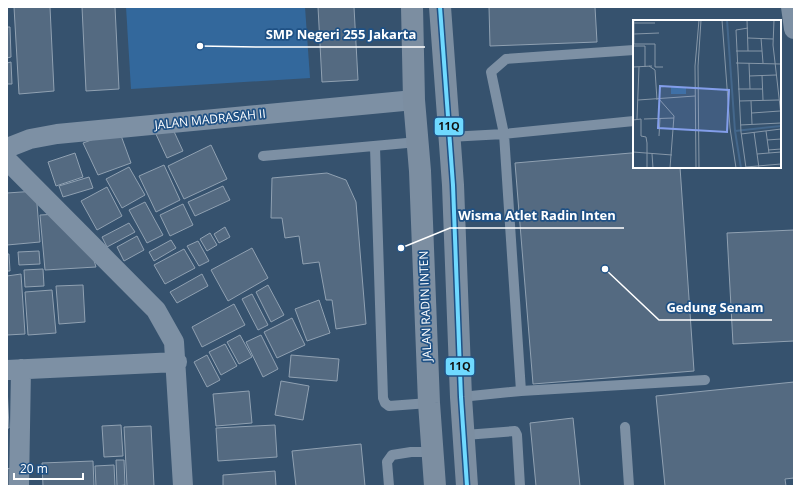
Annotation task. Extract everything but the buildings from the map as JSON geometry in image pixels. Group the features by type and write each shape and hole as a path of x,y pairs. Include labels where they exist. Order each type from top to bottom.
{"main road":[{"name":"JALAN RADIN INTEN","path":"412,7 414,100 418,142 429,403 434,452 435,486"},
{"path":"440,7 453,185 461,397 465,435 467,486"},
{"path":"429,403 461,397"}],"street":[{"path":"791,7 794,29"},
{"name":"JALAN MADRASAH II","path":"7,148 30,139 56,134 414,100"},
{"path":"7,160 156,310 174,342 177,362 183,486"},
{"path":"19,486 14,369 177,362"}],"lane":[{"path":"521,391 504,134 491,72 501,61 506,59 633,50"},
{"path":"449,137 504,134 633,121"},
{"path":"263,156 418,142"},
{"path":"375,147 383,398 385,404 389,406 429,403"},
{"path":"461,397 521,391 706,380"},
{"path":"625,427 629,486"},
{"path":"465,435 515,431 517,435 520,486"},
{"path":"389,486 387,462 392,455 411,452 434,452"}],"shaded area":[{"path":"126,7 305,7 310,78 131,89"}],"transit line":[{"name":"11Q","path":"440,7 453,185 461,397 467,486"}],"place":[{"name":"SMP Negeri 255 Jakarta","path":"200,46"},
{"name":"Wisma Atlet Radin Inten","path":"401,248"},
{"name":"Gedung Senam","path":"605,269"}]}
